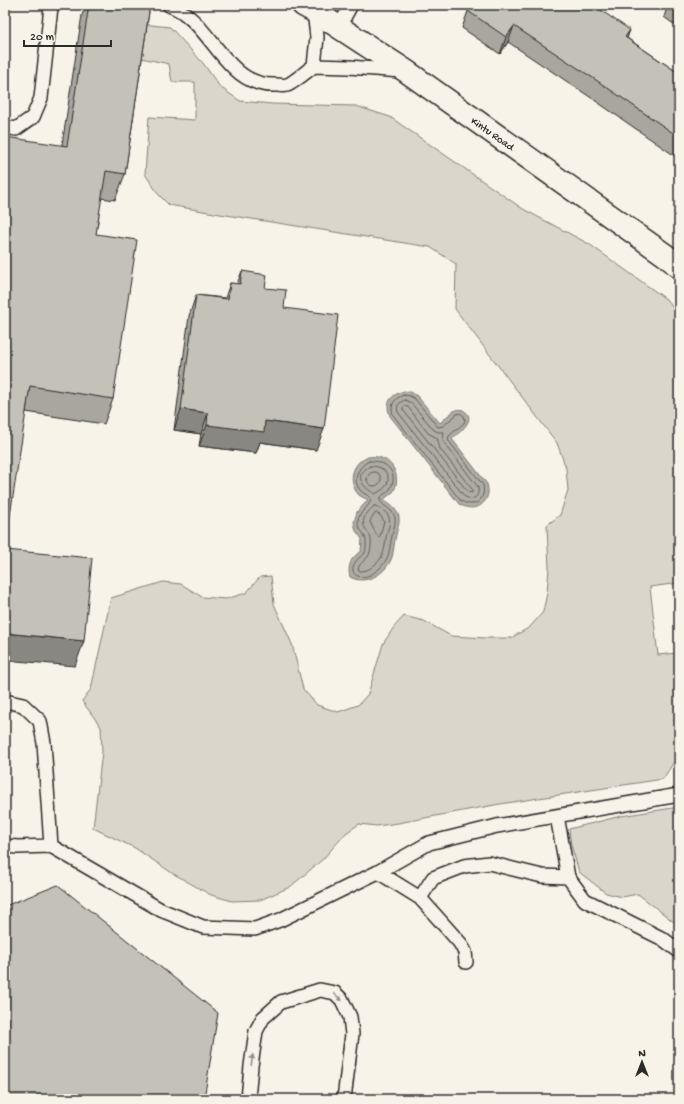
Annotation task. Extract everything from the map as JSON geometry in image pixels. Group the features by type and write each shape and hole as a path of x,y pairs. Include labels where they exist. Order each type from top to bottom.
{"street":[{"name":"Kintu Road","path":"306,7 406,71 662,253 679,267"}],"lane":[{"path":"5,127 16,129 34,117 41,98 53,5"},
{"path":"169,5 178,8 196,24 235,70 251,81 268,86 288,85 314,66 406,71"},
{"path":"338,27 351,5"},
{"path":"306,7 317,37 314,66"},
{"path":"5,701 23,704 40,721 44,743 50,846"},
{"path":"5,846 50,846 161,910 203,927 255,929 280,920 378,872 428,843 497,826 679,795"},
{"path":"558,816 568,877 585,900 663,939 679,951"},
{"path":"420,898 433,878 464,866 489,862 542,876 568,877"},
{"path":"378,872 420,898 460,943 466,962"},
{"path":"248,1099 256,1031 263,1018 281,1002 320,990 335,993 342,1000 350,1017 352,1034 344,1099"}],"shaded area":[{"path":"142,24 170,27 203,63 220,87 240,101 272,104 356,106 390,117 523,209 589,244 666,299 679,315 679,583 650,587 658,655 677,653 679,754 663,779 500,804 398,823 377,826 359,824 346,833 323,859 290,887 260,900 232,901 211,895 172,873 135,848 93,828 102,752 101,727 82,701 91,689 111,598 163,582 181,584 202,597 226,599 246,593 260,577 271,576 274,604 292,644 303,689 317,705 338,712 358,705 368,694 383,644 394,627 404,616 424,621 451,636 511,638 530,627 543,612 547,593 549,568 547,525 560,515 568,490 566,468 557,443 455,309 456,264 430,247 169,205 159,195 145,174 149,117 195,120 195,82 172,82 169,64 137,57"},
{"path":"679,807 679,926 638,894 622,897 606,893 579,872 571,845 569,829 621,816"}],"water":[{"path":"404,391 411,392 417,396 440,423 452,412 460,409 463,410 469,417 466,426 452,439 487,484 488,495 485,501 478,507 470,508 459,504 390,416 388,407 390,400 395,395"},
{"path":"368,457 375,457 388,461 394,470 397,481 396,487 393,492 383,500 395,509 399,517 399,524 393,554 386,568 381,573 369,579 363,580 350,577 349,569 352,559 361,552 362,539 356,531 354,522 357,512 368,500 360,496 356,491 352,478 354,470 359,462"}],"building":[{"path":"89,5 150,5 125,174 106,171 96,234 137,240 113,399 30,386 5,548 5,137 67,146"},
{"path":"472,5 593,5 630,30 625,37 677,72 679,70 679,137 514,26 506,37 468,11"},
{"path":"668,5 679,5 679,13"},
{"path":"242,271 267,275 265,288 286,290 284,308 338,315 324,429 265,421 264,432 207,425 208,413 181,409 196,295 228,299 230,283 240,284"},
{"path":"5,550 92,558 84,641 5,633"},
{"path":"58,885 218,1013 204,1099 5,1099 5,906"}]}
